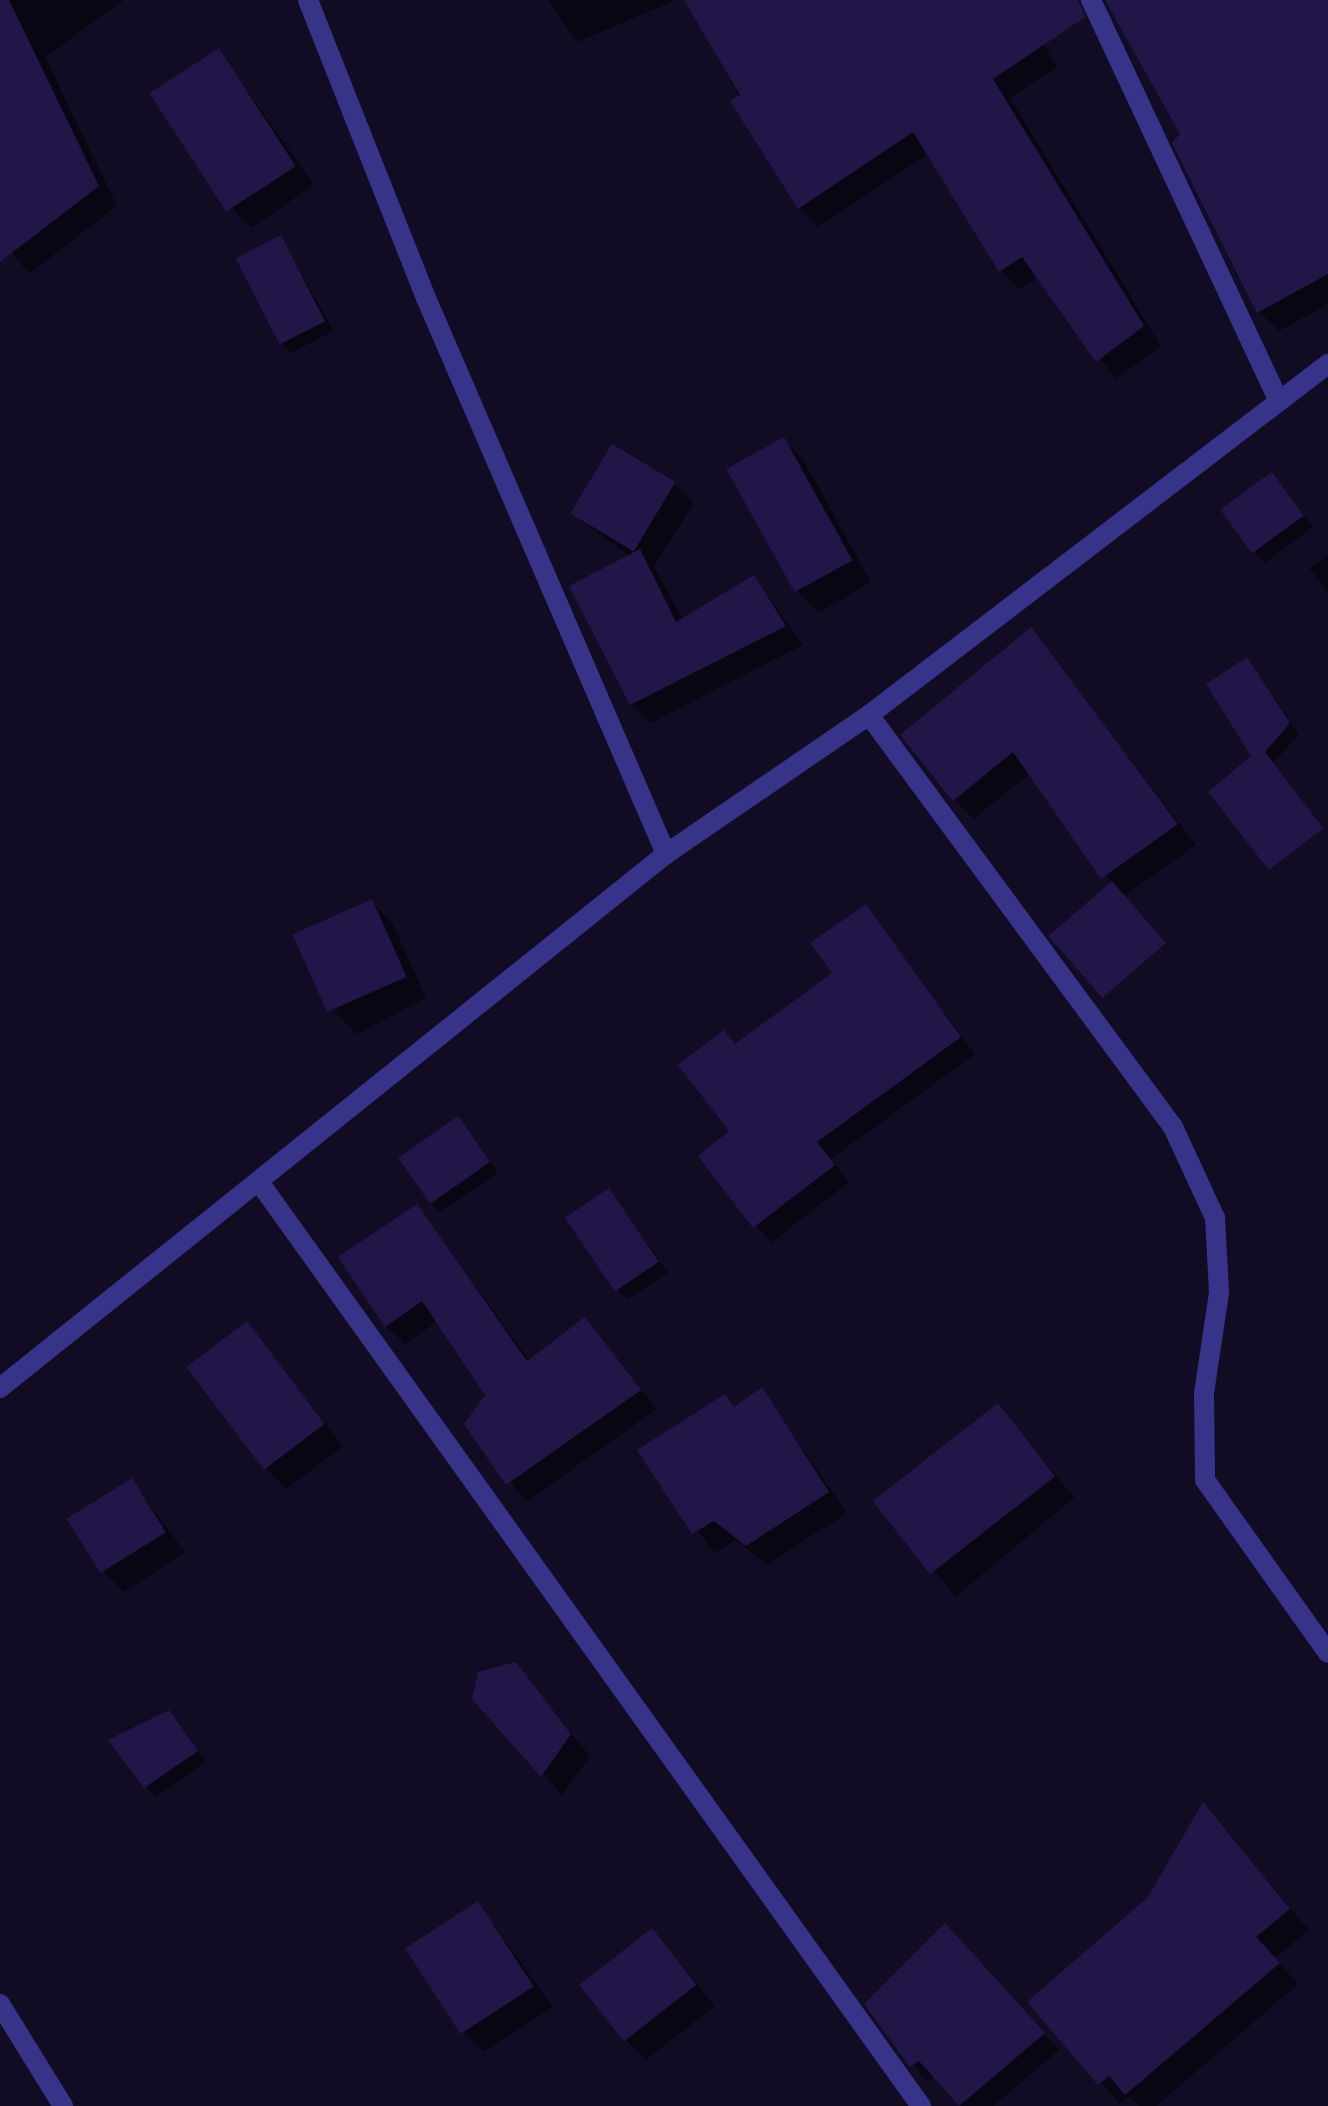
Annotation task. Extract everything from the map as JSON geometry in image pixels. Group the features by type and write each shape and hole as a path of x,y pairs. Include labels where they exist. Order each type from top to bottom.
{"street":[{"path":"308,0 426,298 666,854"},
{"path":"1091,0 1279,401"},
{"path":"0,1388 262,1186 666,854 869,715 1328,364"},
{"path":"869,715 1173,1127 1215,1218 1219,1293 1204,1393 1205,1480 1328,1653"},
{"path":"262,1186 921,2106"},
{"path":"0,2004 63,2106"}],"building":[{"path":"0,0 9,0 99,186 0,262"},
{"path":"684,0 1078,0 1085,17 993,79 1144,326 1096,362 1022,257 999,272 913,132 798,209 730,101 740,95"},
{"path":"1105,0 1328,0 1328,274 1257,313 1172,143 1180,134"},
{"path":"219,48 296,166 226,211 149,93"},
{"path":"281,235 325,321 280,345 236,258"},
{"path":"784,437 852,560 795,592 726,469"},
{"path":"612,444 675,482 634,552 570,513"},
{"path":"1272,472 1304,516 1252,553 1220,510"},
{"path":"640,549 676,622 754,575 786,626 630,705 569,586"},
{"path":"1031,627 1178,824 1101,879 1013,752 953,801 900,735"},
{"path":"1247,657 1290,723 1265,752 1323,828 1269,870 1208,792 1251,756 1206,684"},
{"path":"1112,881 1166,943 1102,998 1049,936"},
{"path":"372,899 407,977 327,1012 293,934"},
{"path":"866,904 961,1037 817,1142 835,1165 753,1228 698,1156 729,1131 678,1065 724,1030 735,1044 832,973 810,943"},
{"path":"458,1116 490,1162 430,1204 398,1158"},
{"path":"609,1188 659,1262 615,1291 565,1218"},
{"path":"417,1204 527,1361 585,1317 641,1390 506,1485 464,1424 485,1395 422,1301 385,1327 338,1257"},
{"path":"247,1321 325,1424 264,1470 186,1367"},
{"path":"762,1387 829,1492 746,1546 714,1521 692,1534 637,1450 725,1394 734,1407"},
{"path":"998,1403 1055,1476 930,1574 873,1501"},
{"path":"132,1478 166,1532 101,1573 67,1519"},
{"path":"516,1662 571,1734 541,1777 472,1699 478,1672"},
{"path":"169,1710 198,1751 144,1788 108,1740"},
{"path":"1203,1802 1290,1909 1256,1937 1280,1963 1125,2095 1109,2076 1098,2085 1027,2002 1148,1897"},
{"path":"478,1901 534,1987 461,2034 405,1948"},
{"path":"945,1923 1045,2033 959,2106 919,2061 910,2067 864,2004"},
{"path":"652,1928 696,1985 624,2041 580,1985"}]}
